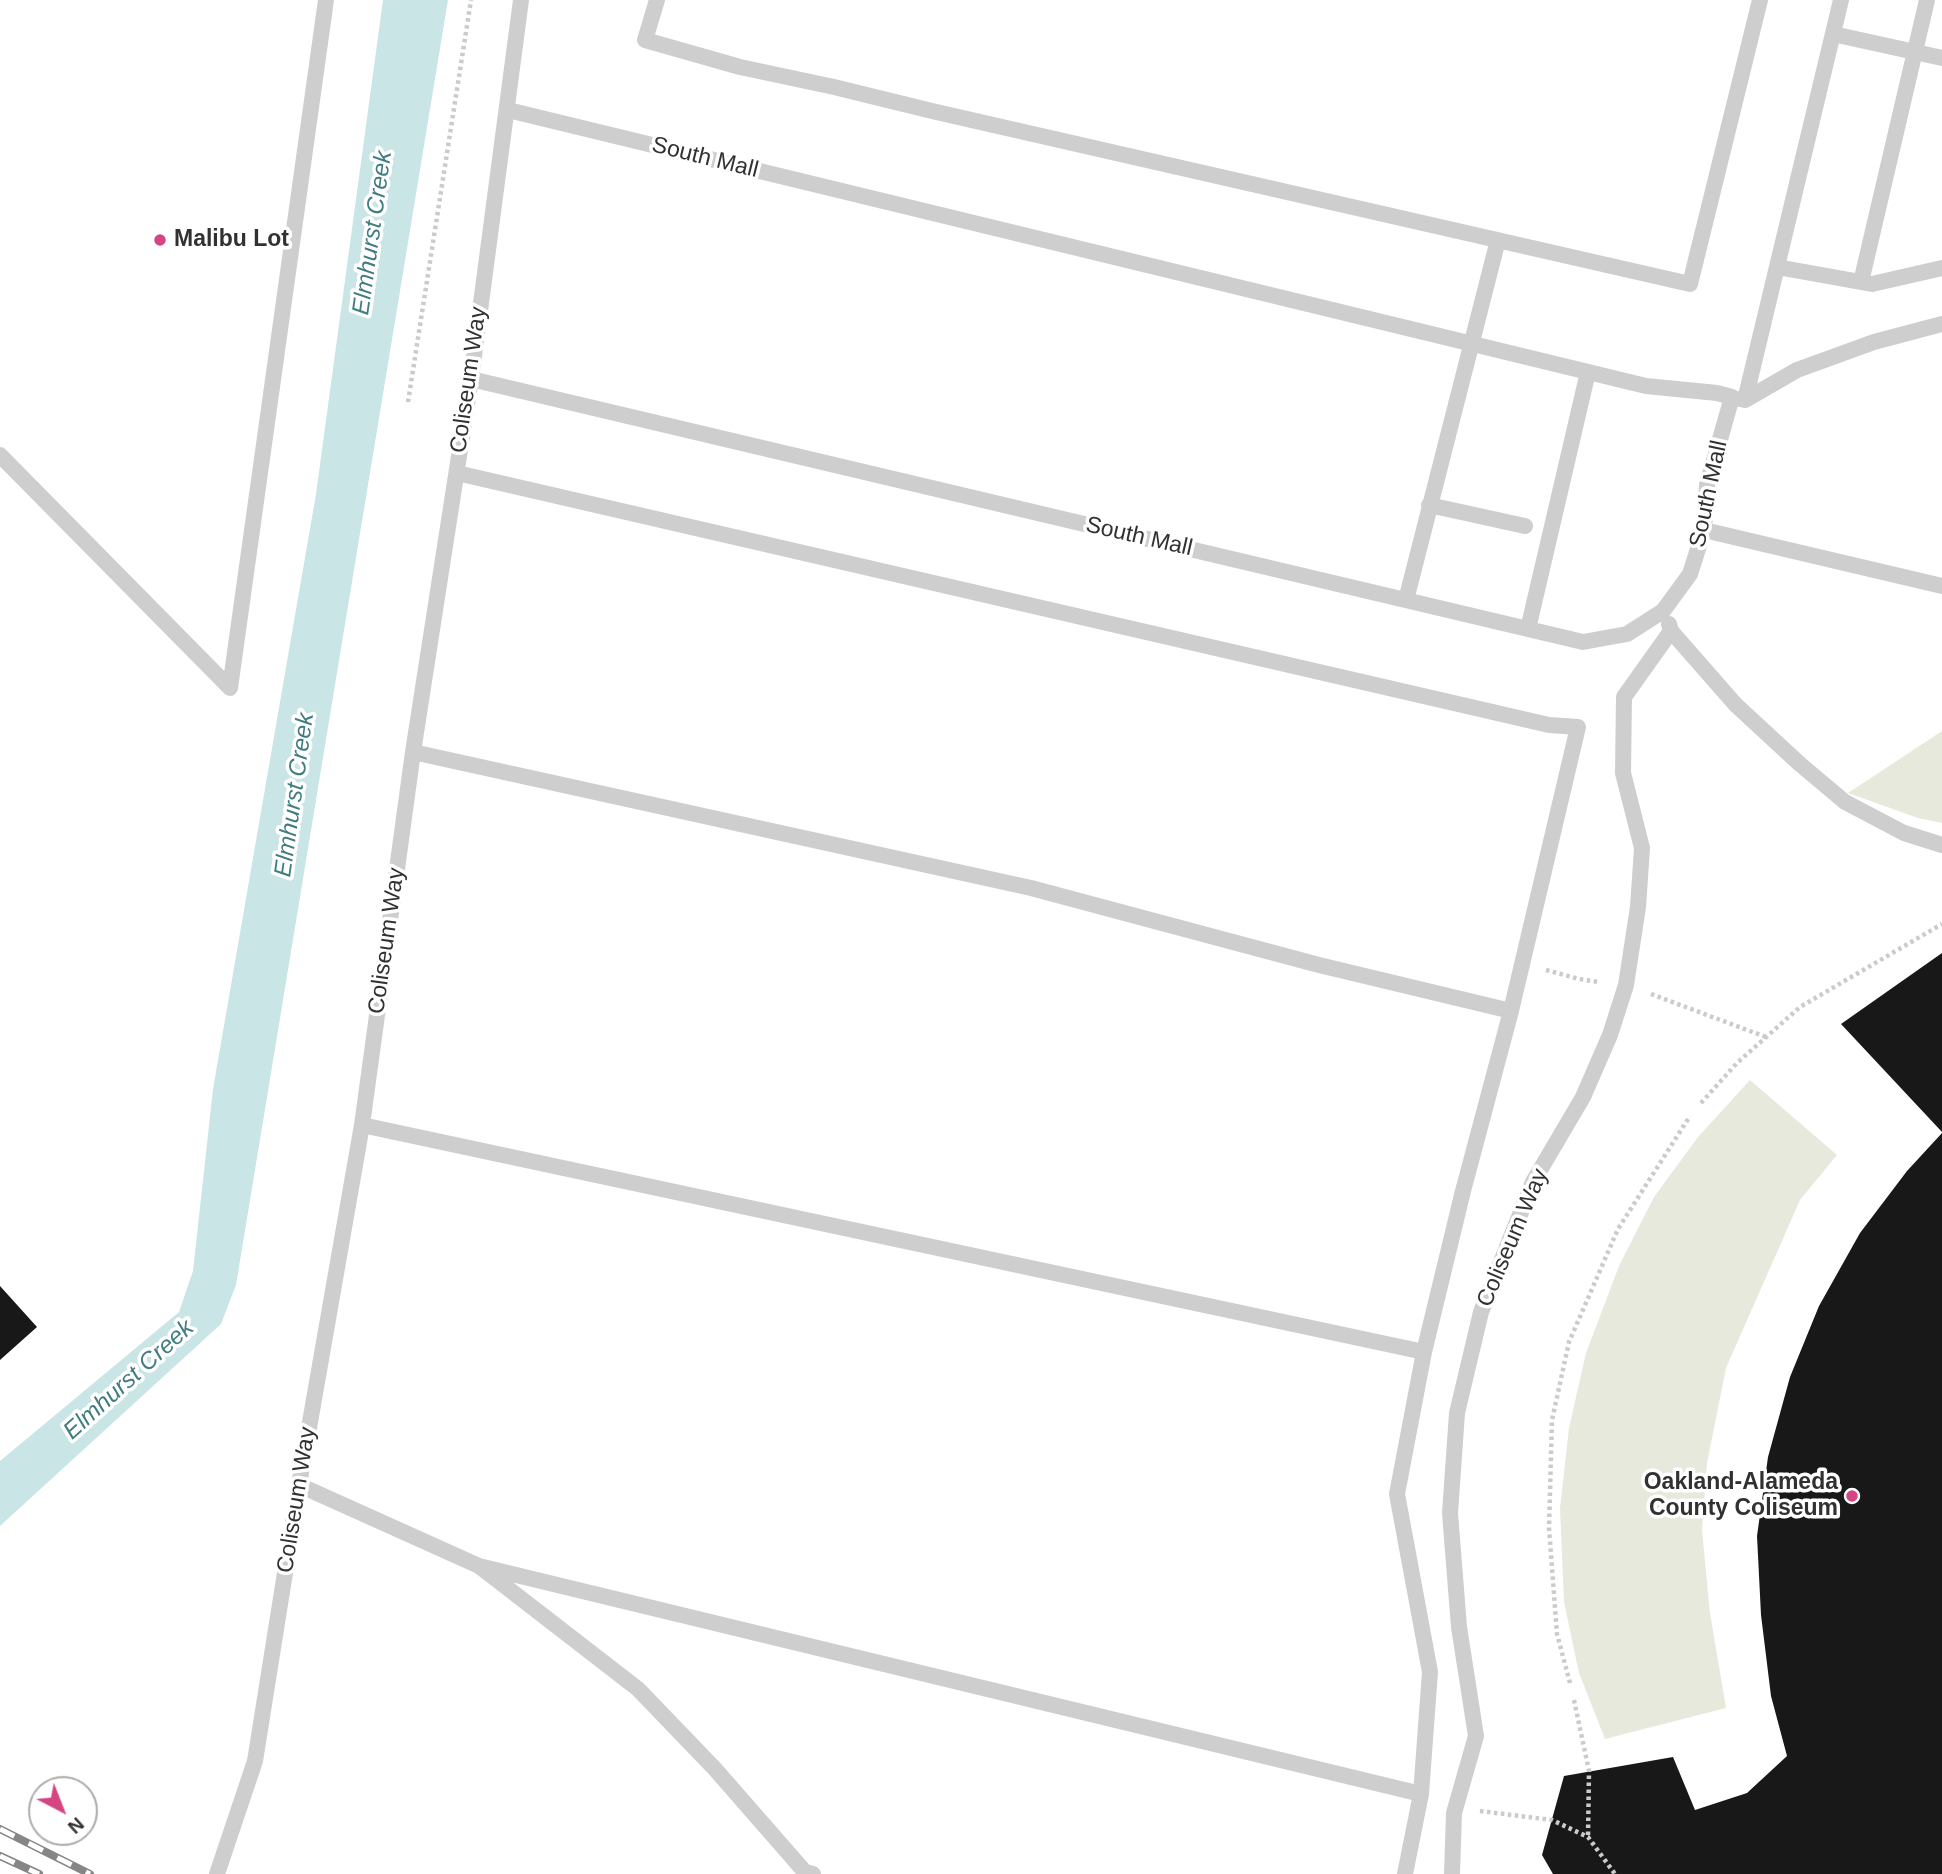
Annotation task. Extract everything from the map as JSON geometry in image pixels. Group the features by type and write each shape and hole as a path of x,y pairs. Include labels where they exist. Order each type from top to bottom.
{"lane":[{"path":"0,456 230,688 327,0"},
{"name":"Coliseum Way","path":"217,1874 255,1761 299,1485 362,1125 413,752 471,379 522,0"},
{"path":"657,0 645,40 740,67 834,86 932,111 1690,284 1760,0"},
{"path":"1738,399 1777,267 1841,0"},
{"path":"1861,282 1927,0"},
{"path":"1833,34 1942,58"},
{"name":"South Mall","path":"471,379 1583,642 1627,634 1663,611 1690,574 1704,530 1707,485 1738,399 1717,393 1646,387 508,110"},
{"path":"1406,600 1498,240"},
{"path":"1777,267 1872,284 1942,268"},
{"path":"1738,399 1797,370 1874,342 1942,324"},
{"path":"1528,629 1588,372"},
{"path":"457,473 1549,725 1578,727 1511,1011 1424,1352 1397,1494 1430,1672 1421,1794 1405,1874"},
{"path":"1429,505 1525,526"},
{"path":"1704,530 1942,586"},
{"path":"1663,611 1671,631 1735,704 1845,802 1904,833 1942,845"},
{"name":"Coliseum Way","path":"1452,1874 1454,1813 1476,1736 1459,1627 1450,1513 1457,1413 1481,1312 1533,1182 1583,1097 1611,1035 1626,985 1642,848 1623,773 1624,696 1671,631"},
{"path":"413,752 1031,888 1319,965 1511,1011"},
{"path":"362,1125 1424,1352"},
{"path":"299,1485 480,1566 1421,1794"},
{"path":"480,1566 638,1689 715,1769 805,1872 813,1874"}],"path":[{"path":"408,402 471,0"},
{"path":"1701,1103 1737,1063 1800,1007 1942,924"},
{"path":"1579,979 1626,985 1766,1037"},
{"path":"1570,1684 1557,1634 1550,1541 1552,1420 1569,1342 1618,1229 1690,1116"},
{"path":"1574,1700 1589,1771 1588,1837"},
{"path":"1454,1813 1483,1811 1552,1820 1588,1837 1615,1874"}],"shaded area":[{"path":"1942,731 1942,823 1918,818 1848,793"},
{"path":"1750,1080 1837,1155 1800,1200 1726,1368 1707,1463 1702,1530 1710,1613 1726,1708 1605,1739 1579,1673 1564,1602 1560,1508 1569,1428 1586,1353 1619,1266 1654,1197 1698,1137"}],"water":[{"name":"Elmhurst Creek","path":"383,0 448,0 236,1285 221,1324 0,1526 0,1461 179,1312 193,1271 213,1089 316,494"}],"building":[{"path":"1942,953 1942,1132 1841,1024"},
{"name":"Oakland-Alameda County Coliseum","path":"1942,1133 1942,1874 1553,1874 1542,1855 1564,1776 1673,1757 1695,1810 1747,1793 1787,1756 1771,1696 1761,1615 1757,1536 1768,1457 1790,1377 1819,1306 1860,1233 1907,1171"},
{"path":"0,1286 37,1327 0,1360"}],"railway":[{"path":"0,1829 90,1874"},
{"path":"0,1856 39,1874"}],"place":[{"name":"Malibu Lot","path":"160,240"},
{"name":"Oakland-Alameda County Coliseum","path":"1852,1496"}]}
